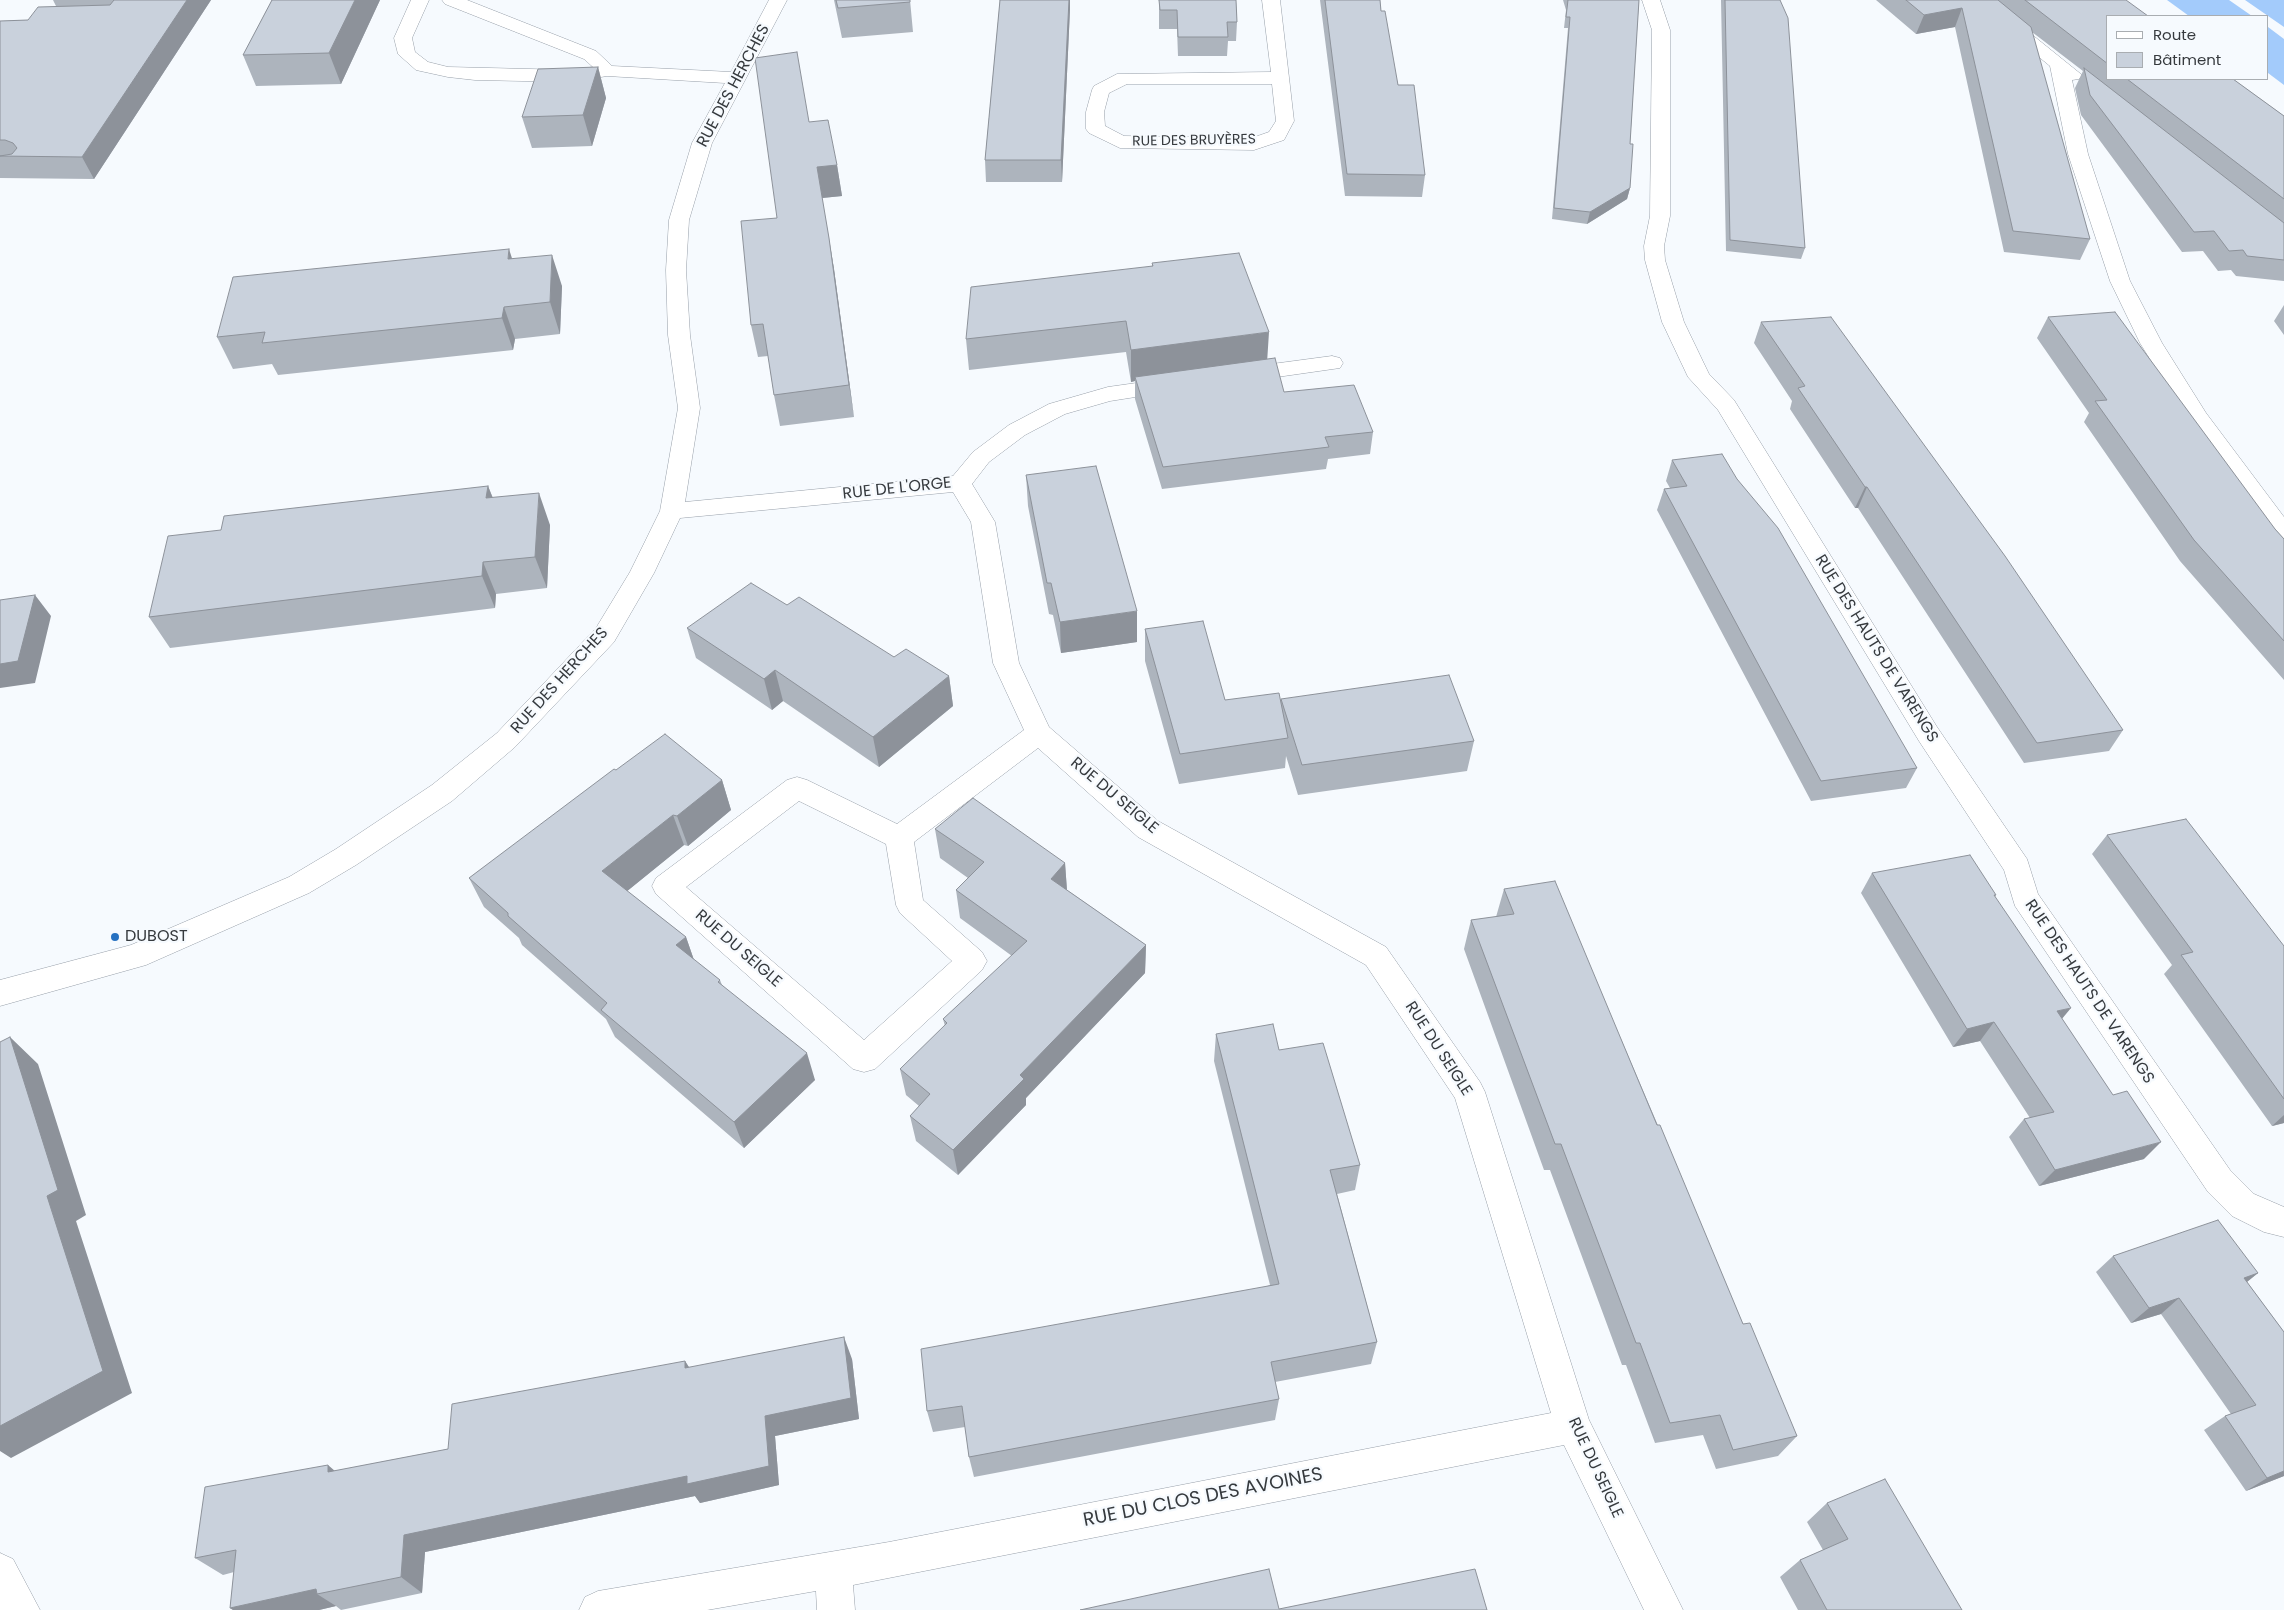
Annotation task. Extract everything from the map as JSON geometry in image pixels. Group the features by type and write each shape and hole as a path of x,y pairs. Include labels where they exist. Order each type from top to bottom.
{"street":[{"path":"420,0 403,38 407,54 422,66 448,72 475,74 571,76 607,71 736,78"},
{"path":"451,0 590,55 607,71"},
{"name":"RUE DES HERCHES","path":"0,993 136,956 210,926 299,885 387,832 442,793 506,740 568,677 605,635 642,573 672,511 689,408 679,335 676,270 679,220 702,143 778,0"},
{"name":"RUE DES BRUYÈRES","path":"1271,0 1281,78 1285,121 1277,136 1254,144 1120,142 1096,129 1095,112 1101,90 1124,78 1281,78"},
{"name":"RUE DES HAUTS DE VARENGS","path":"1652,0 1661,30 1660,216 1654,246 1655,260 1673,322 1699,377 1726,405 1928,734 2017,867 2024,898 2213,1173 2243,1204 2276,1221 2284,1222"},
{"path":"1978,0 2090,87"},
{"path":"2059,64 2078,154 2120,281 2151,343 2198,418 2284,534"},
{"path":"1225,378 1332,362"},
{"name":"RUE DE L'ORGE","path":"672,511 960,483 981,457 1017,430 1057,409 1108,394 1196,382"},
{"name":"RUE DU SEIGLE","path":"960,483 983,522 1006,663 1039,733 1148,829 1376,956 1469,1092 1573,1426 1664,1610"},
{"path":"899,838 1039,733"},
{"name":"RUE DU SEIGLE","path":"797,788 899,838 910,905 972,961 864,1059 666,886 797,788"},
{"name":"RUE DU CLOS DES AVOINES","path":"598,1610 833,1570 1573,1426"},
{"path":"833,1570 836,1610"},
{"path":"0,1572 21,1610"}],"shaded area":[{"path":"2167,0 2229,0 2251,15 2188,15"},
{"path":"2245,0 2284,0 2284,27"},
{"path":"2269,28 2284,39 2284,85 2269,74"}],"building":[{"path":"114,0 187,0 82,157 0,156 12,154 17,148 13,143 0,140 0,21 28,20 38,7 110,5"},
{"path":"272,0 355,0 329,53 243,55"},
{"path":"836,0 910,0 910,2 838,8"},
{"path":"1000,0 1069,0 1061,160 985,160"},
{"path":"1159,0 1236,0 1237,22 1227,22 1228,37 1178,37 1177,10 1160,10"},
{"path":"1325,0 1380,0 1381,11 1385,11 1398,85 1414,85 1425,175 1347,174"},
{"path":"1568,0 1639,0 1630,144 1633,144 1630,188 1590,212 1554,208 1570,17 1566,17"},
{"path":"1725,0 1780,0 1788,18 1805,248 1730,240"},
{"path":"1906,0 1998,0 2031,27 2090,239 2013,231 1962,8 1924,15"},
{"path":"2025,0 2126,0 2147,15 2106,15 2106,62"},
{"path":"797,52 809,122 828,120 837,165 817,167 829,238 849,385 774,395 763,324 751,325 741,221 777,218 755,58"},
{"path":"598,67 583,115 522,117 538,69"},
{"path":"2084,68 2284,223 2284,260 2247,256 2243,250 2229,251 2214,231 2194,232 2090,95"},
{"path":"2128,80 2234,80 2284,116 2284,199"},
{"path":"509,249 508,259 552,255 550,302 504,307 502,318 262,343 265,332 217,337 233,277"},
{"path":"1239,253 1269,332 1131,350 1126,321 966,339 971,287 1153,266 1152,263"},
{"path":"2115,312 2284,539 2284,641 2194,540 2095,401 2107,400 2048,317"},
{"path":"1831,317 2005,556 2123,730 2037,743 1867,487 1865,487 1798,388 1805,386 1761,322"},
{"path":"1275,358 1284,392 1354,385 1373,432 1325,437 1329,447 1163,467 1135,377"},
{"path":"1722,454 1737,479 1778,528 1917,768 1821,781 1664,489 1687,486 1672,460"},
{"path":"1096,466 1137,611 1060,622 1051,583 1047,583 1026,475"},
{"path":"488,486 486,498 539,493 535,557 483,562 482,576 149,617 168,536 221,530 224,516"},
{"path":"751,583 787,605 799,597 894,657 906,649 949,676 873,737 775,670 764,679 687,628"},
{"path":"35,595 18,661 0,664 0,600"},
{"path":"1203,621 1225,700 1279,693 1288,738 1180,754 1145,629"},
{"path":"1449,675 1474,741 1302,765 1281,699"},
{"path":"665,734 722,780 677,816 673,815 602,871 686,937 676,945 720,980 718,982 807,1053 734,1122 601,1010 607,1003 508,916 508,913 469,878 614,769 616,770"},
{"path":"973,798 1065,863 1051,879 1146,945 1020,1075 1024,1079 953,1150 910,1116 930,1094 900,1069 947,1023 943,1019 1027,941 956,890 984,862 935,829"},
{"path":"2186,819 2284,946 2284,1099 2181,955 2193,952 2107,835"},
{"path":"1970,855 1996,895 1994,895 2071,1008 2057,1011 2113,1095 2127,1091 2161,1142 2055,1170 2024,1119 2054,1112 1994,1022 1967,1029 1872,873"},
{"path":"1555,881 1743,1324 1750,1323 1797,1436 1733,1450 1720,1415 1670,1423 1640,1343 1636,1343 1561,1144 1555,1144 1471,920 1514,914 1504,889"},
{"path":"1273,1024 1279,1050 1323,1043 1360,1165 1330,1170 1377,1342 1271,1362 1279,1399 969,1457 962,1406 927,1411 921,1349 1279,1284 1216,1034"},
{"path":"10,1037 58,1190 47,1196 103,1371 0,1426 0,1042"},
{"path":"2218,1220 2258,1273 2244,1278 2284,1332 2284,1471 2267,1478 2225,1416 2256,1405 2179,1298 2149,1308 2113,1256"},
{"path":"844,1337 851,1398 765,1416 769,1466 687,1484 687,1476 404,1535 401,1577 317,1594 316,1589 230,1608 236,1550 195,1558 205,1487 328,1465 328,1472 448,1449 452,1404 685,1361 685,1368"},
{"path":"1885,1479 1962,1610 1827,1610 1800,1560 1848,1539 1827,1503"},
{"path":"1269,1569 1279,1609 1475,1569 1487,1610 1080,1610"}],"place":[{"name":"DUBOST","path":"115,937"}]}
